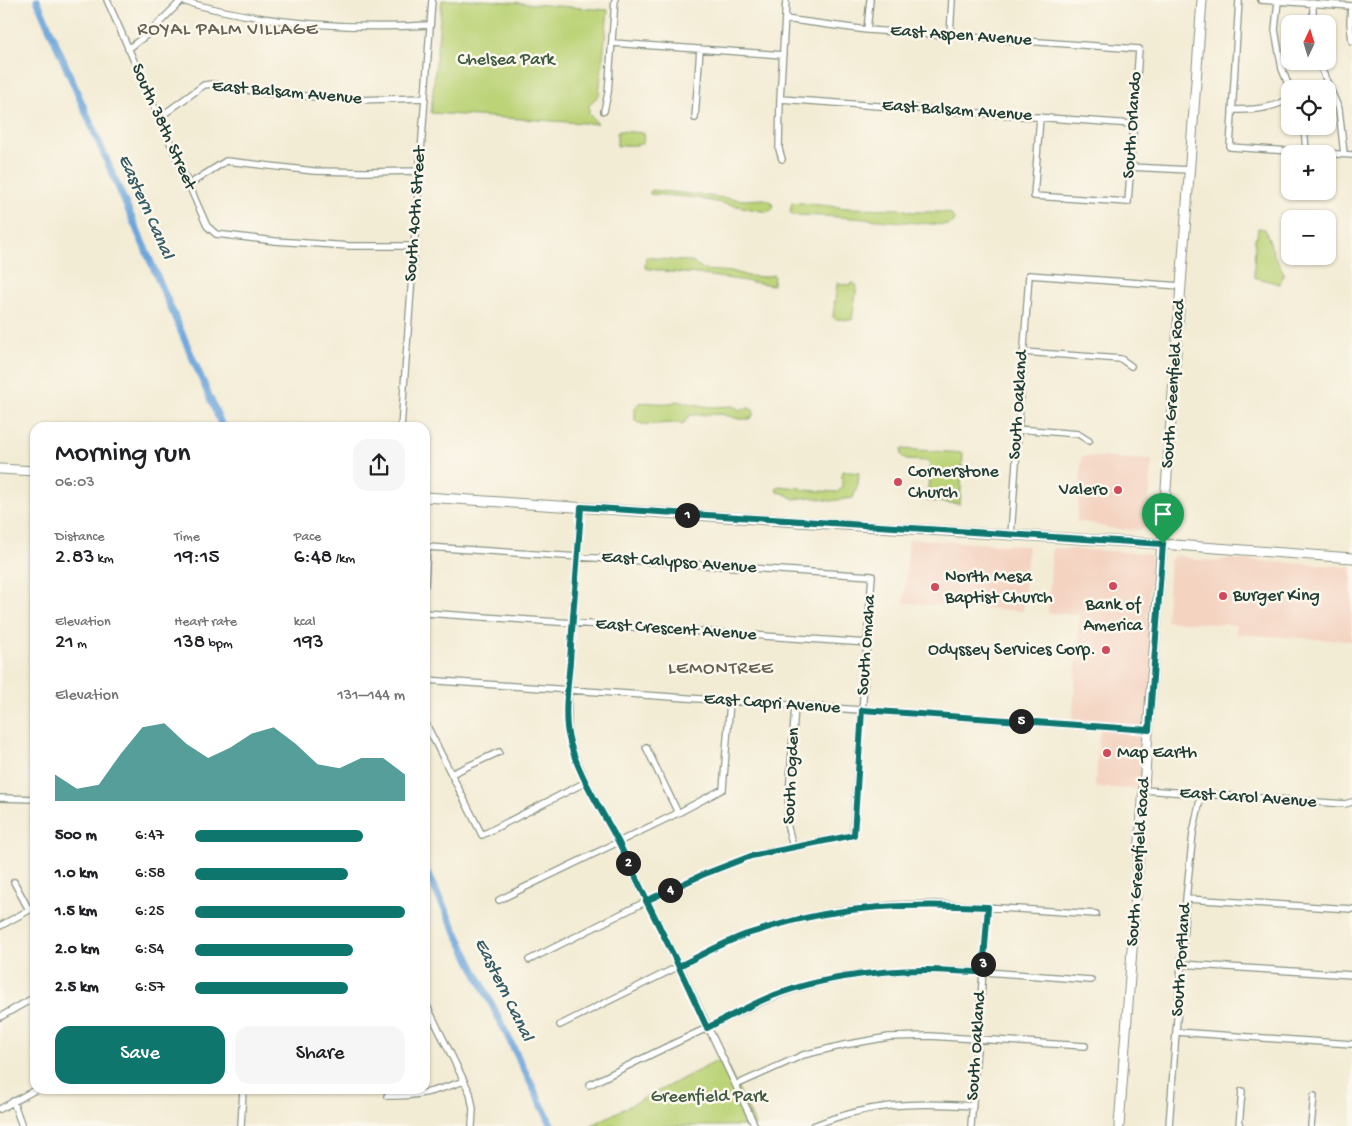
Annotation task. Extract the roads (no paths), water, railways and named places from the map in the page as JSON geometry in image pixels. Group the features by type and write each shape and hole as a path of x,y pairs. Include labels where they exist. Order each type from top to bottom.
{"main road":[{"name":"South Greenfield Road","path":"1119,1126 1202,0"},
{"path":"0,469 30,471"},
{"path":"430,497 1163,544 1352,558"}],"street":[{"name":"South 38th Street","path":"107,0 160,117 206,226 216,234 275,241 350,246 414,246"},
{"path":"128,49 149,33 182,0 215,10 297,23 351,27 430,25"},
{"name":"South 40th Street","path":"401,422 432,0"},
{"path":"604,111 608,98 615,0"},
{"path":"782,159 779,149 780,99 786,0"},
{"path":"867,30 870,0"},
{"path":"950,35 952,0"},
{"path":"1239,0 1230,147 1281,150"},
{"path":"1261,0 1352,6 1350,23 1352,41"},
{"path":"1278,1 1275,30 1282,69 1286,80"},
{"path":"1313,3 1313,15"},
{"name":"East Aspen Avenue","path":"785,19 867,30 1138,49"},
{"path":"612,44 783,55"},
{"path":"695,118 700,49"},
{"name":"South Orlando","path":"1040,117 1034,196 1128,202 1138,49"},
{"path":"1322,70 1339,109 1344,154"},
{"name":"East Balsam Avenue","path":"160,117 204,85 212,84 266,93 356,100 425,98"},
{"name":"East Balsam Avenue","path":"780,99 1133,124"},
{"path":"1232,110 1259,110 1281,103"},
{"path":"1336,154 1352,155"},
{"path":"188,185 226,161 314,171 420,171"},
{"path":"1130,167 1190,170"},
{"name":"South Oakland","path":"1010,535 1029,275 1181,286"},
{"path":"1023,352 1121,359 1131,366"},
{"path":"1018,429 1078,434 1089,441"},
{"path":"581,507 568,690 568,733 574,754 586,782 679,966 755,1126"},
{"name":"East Calypso Avenue","path":"430,547 872,576"},
{"name":"South Omaha","path":"793,846 854,835 872,576"},
{"name":"East Crescent Avenue","path":"430,613 868,643"},
{"name":"East Capri Avenue","path":"430,680 1149,730"},
{"path":"499,900 678,813 723,788 730,702"},
{"name":"South Ogden","path":"793,846 787,824 795,706"},
{"path":"430,732 482,834 586,782"},
{"path":"646,747 678,813"},
{"path":"452,774 499,752"},
{"name":"East Carol Avenue","path":"1144,790 1345,804 1352,802"},
{"name":"South Portland","path":"1169,1126 1186,899 1193,833 1201,795"},
{"path":"0,798 30,799"},
{"path":"529,960 702,875 751,856 793,846"},
{"path":"14,882 30,905"},
{"path":"1186,899 1352,909"},
{"path":"560,1025 738,937 786,922 838,911 937,904 1096,914"},
{"name":"South Oakland","path":"971,1126 988,907"},
{"path":"0,926 30,909"},
{"path":"1181,964 1352,975"},
{"path":"589,1085 766,998 803,986 890,972 926,970 1091,980"},
{"path":"0,1017 30,1001"},
{"path":"430,1012 470,1093 473,1109 472,1126"},
{"path":"1176,1032 1352,1044"},
{"path":"736,1085 803,1055 889,1037 978,1038 1085,1046"},
{"path":"430,1092 464,1081"},
{"path":"1239,1126 1242,1091"},
{"path":"0,1108 30,1092"},
{"path":"241,1126 243,1094"},
{"path":"387,1096 418,1094"},
{"path":"1312,1126 1314,1096"},
{"path":"13,1101 22,1126"},
{"path":"813,1126 829,1119 864,1109 898,1104 930,1103 972,1106"}],"waterway":[{"name":"Eastern Canal","path":"37,0 220,422"},
{"name":"Eastern Canal","path":"430,879 552,1126"}],"place":[{"name":"Cornerstone Church","path":"898,482"},
{"name":"Valero","path":"1118,490"},
{"name":"Bank of America","path":"1113,586"},
{"name":"North Mesa Baptist Church","path":"935,587"},
{"name":"Burger King","path":"1223,596"},
{"name":"Odyssey Services Corp.","path":"1106,650"},
{"name":"Map Earth","path":"1107,753"}],"district":[{"name":"ROYAL PALM VILLAGE","path":"228,30"},
{"name":"LEMONTREE","path":"721,669"}],"park label":[{"name":"Chelsea Park","path":"506,60"},
{"name":"Greenfield Park","path":"709,1097"}]}
